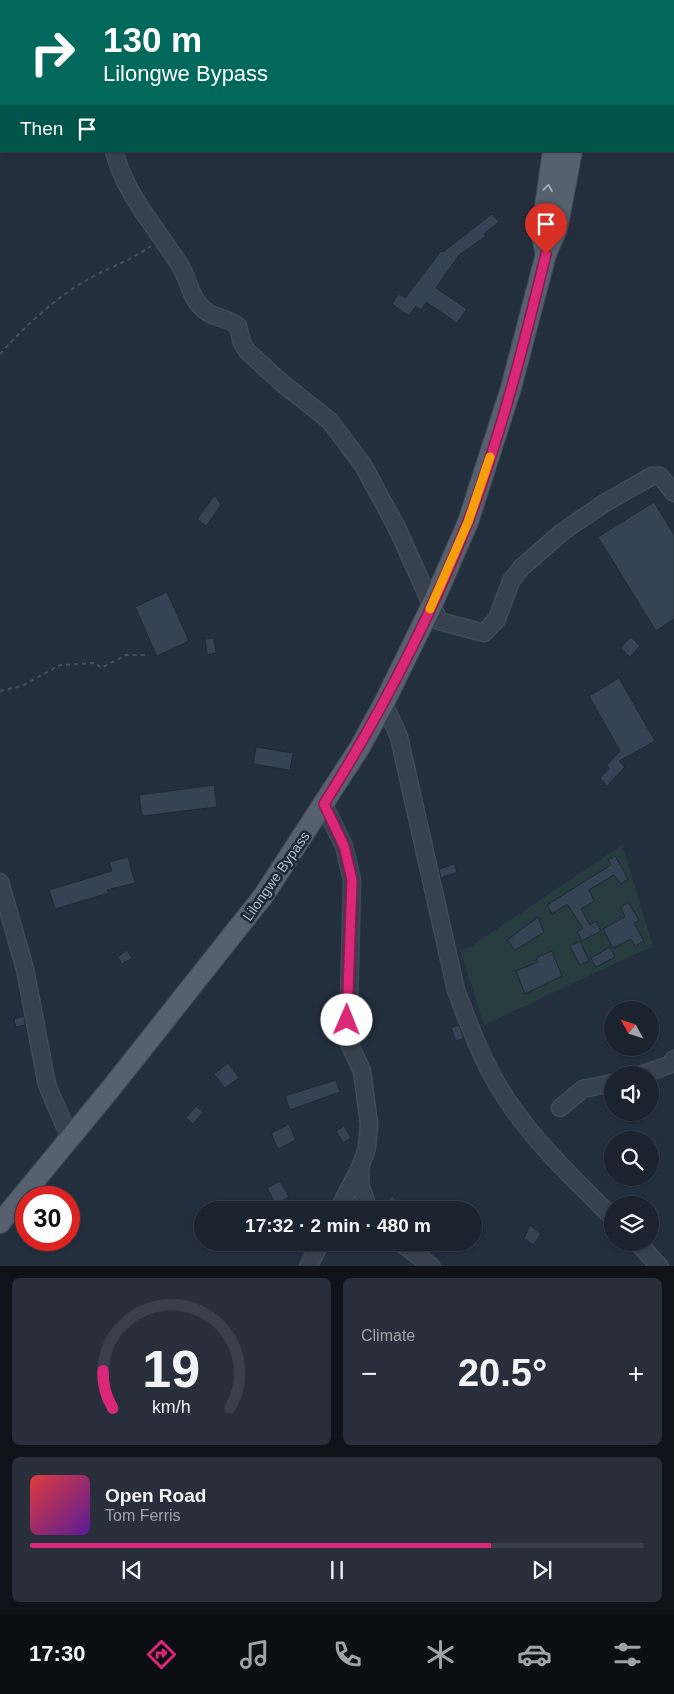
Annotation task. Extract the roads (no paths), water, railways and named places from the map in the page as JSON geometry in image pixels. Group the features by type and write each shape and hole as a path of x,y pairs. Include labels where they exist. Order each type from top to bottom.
{"main road":[{"name":"Lilongwe Bypass","path":"546,254 542,227 553,152"},
{"name":"Lilongwe Bypass","path":"0,1223 264,895 324,804 384,703 432,605 468,522 524,343 546,254 557,229 572,152"}],"street":[{"path":"114,152 117,164 143,214 187,277 195,301 215,317 228,319 238,326 242,342 247,351 282,383 330,421 343,436 378,491 439,620 484,633 498,619 511,581 521,568 560,533 603,504 652,476 660,476 674,493"},
{"path":"384,703 399,737 456,990 469,1026 492,1075 517,1114 574,1181 604,1209"},
{"path":"324,804 344,846 352,880 348,1041 362,1071 369,1124 367,1148 360,1168 343,1201"},
{"path":"0,882 25,969 48,1085 70,1138"},
{"path":"659,1068 669,1064 674,1059"},
{"path":"560,1108 583,1089 604,1084"},
{"path":"360,1168 361,1187 366,1201"},
{"path":"308,1266 316,1251"},
{"path":"412,1251 432,1266"},
{"path":"646,1251 660,1266"}]}
